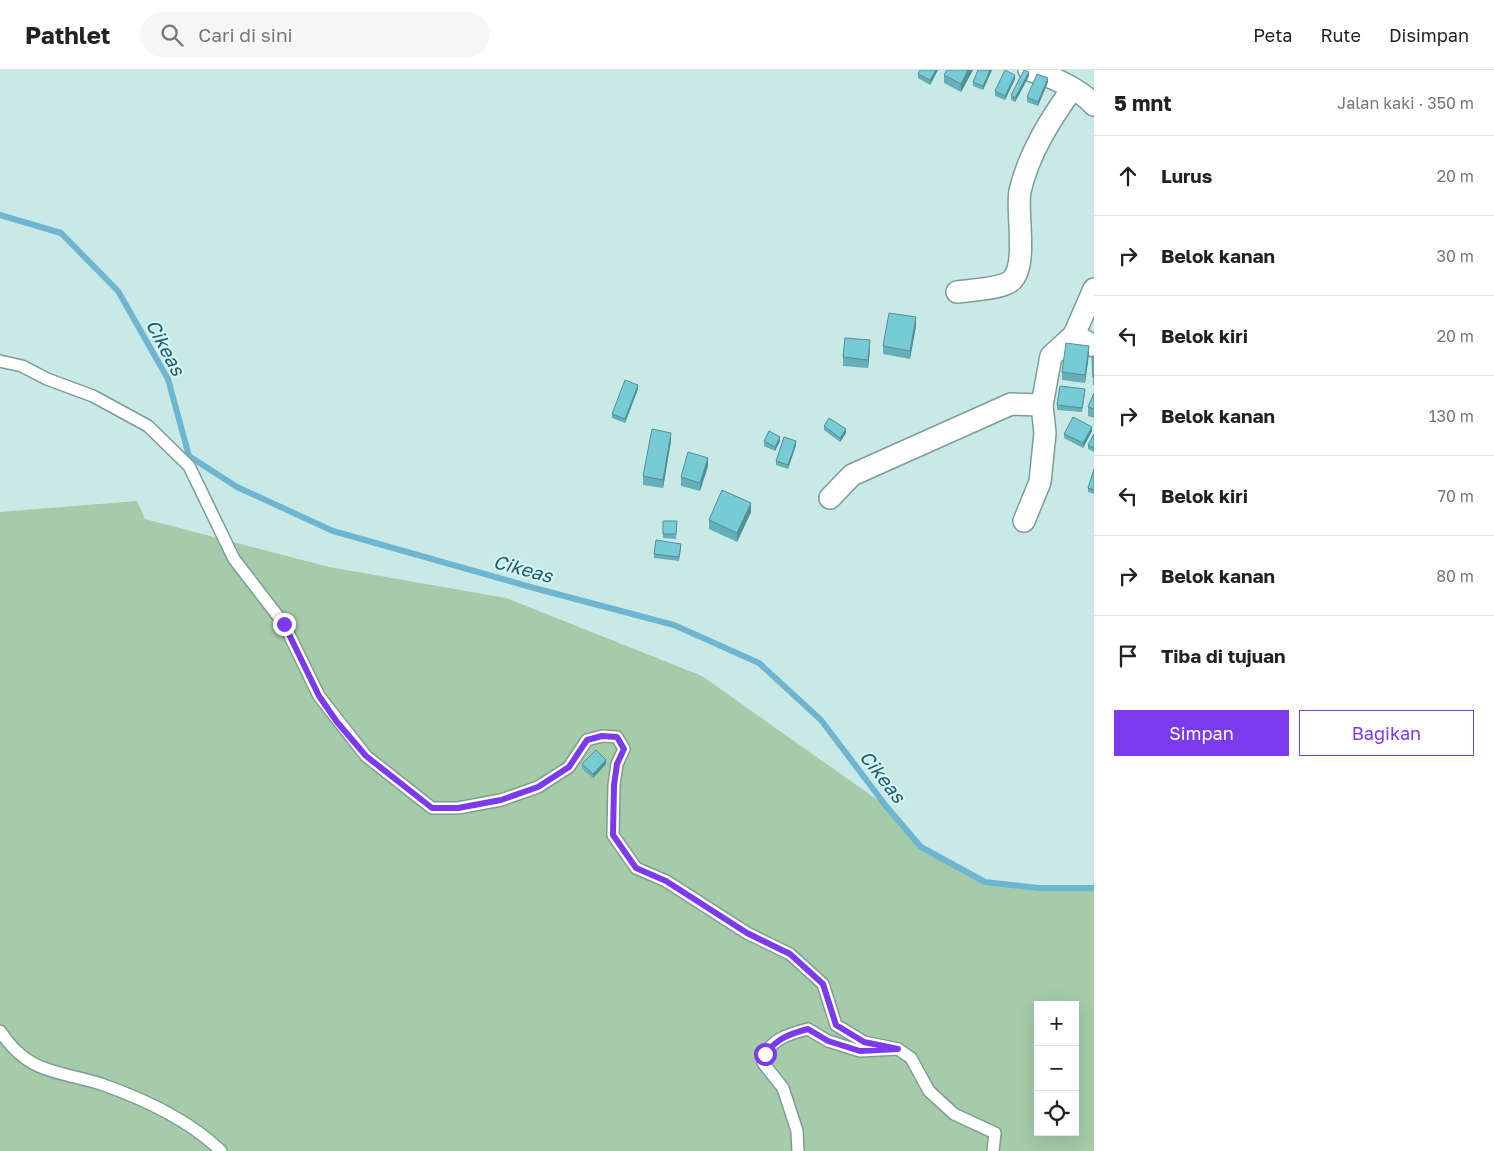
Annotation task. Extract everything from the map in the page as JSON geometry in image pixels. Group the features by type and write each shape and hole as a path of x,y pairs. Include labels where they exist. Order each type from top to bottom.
{"street":[{"path":"1029,70 1043,74 1072,89 1088,98 1094,105"},
{"path":"957,292 1002,285 1011,281 1017,273 1021,244 1020,192 1042,136 1072,89"},
{"path":"1024,521 1040,482 1045,433 1042,405 1051,356 1074,335 1094,289"},
{"path":"1074,335 1094,346"},
{"path":"830,498 852,475 1011,404 1042,405"}],"lane":[{"path":"0,361 22,366 47,380 92,396 148,426 189,466 234,559 284,624 319,696 366,756 432,808 458,808 501,800 538,787 569,767 587,740 602,736 617,737 624,749 617,764 614,785 613,835 636,868 666,881 747,933 790,954 823,984 836,1025 864,1042 898,1049 911,1058 929,1091 954,1114 995,1133 993,1151"},
{"path":"798,1151 798,1131 783,1088 764,1063 765,1054 776,1041 787,1034 808,1029 828,1041 860,1051 898,1049"},
{"path":"0,1031 28,1061 48,1072 100,1084 148,1104 189,1124 221,1151"}],"green space":[{"path":"137,501 145,519 329,567 506,598 702,676 886,806 921,847 985,882 1038,888 1094,888 1094,1151 0,1151 0,512"}],"building":[{"path":"920,70 936,70 930,80 918,74"},
{"path":"947,70 968,70 961,84 944,75"},
{"path":"978,70 990,70 983,86 973,82"},
{"path":"1005,70 1015,75 1005,96 995,91"},
{"path":"1024,70 1029,72 1015,98 1011,95"},
{"path":"1037,74 1048,78 1038,102 1027,97"},
{"path":"889,313 916,317 910,351 883,346"},
{"path":"845,338 870,340 868,360 843,357"},
{"path":"1066,343 1089,346 1085,375 1062,372"},
{"path":"1092,356 1094,356 1094,377 1093,377"},
{"path":"625,380 638,385 625,419 612,414"},
{"path":"1060,386 1085,389 1082,408 1057,405"},
{"path":"1094,393 1094,409 1088,407"},
{"path":"1073,417 1092,427 1083,443 1064,434"},
{"path":"829,418 846,429 840,438 824,426"},
{"path":"652,429 671,433 663,480 643,476"},
{"path":"769,431 780,437 775,447 764,441"},
{"path":"1094,434 1094,448 1088,445"},
{"path":"784,437 796,441 788,465 776,461"},
{"path":"688,452 708,458 700,483 681,477"},
{"path":"1094,469 1094,490 1088,488"},
{"path":"722,490 751,503 737,533 709,520"},
{"path":"663,521 677,521 676,534 663,534"},
{"path":"656,540 681,544 679,557 654,554"},
{"path":"596,750 606,760 593,774 582,764"}],"waterway":[{"name":"Cikeas","path":"0,215 61,233 118,291 168,379 189,456 237,487 333,531 534,588 674,625 759,663 821,720 886,806 921,847 985,882 1038,888 1094,888"}],"route":[{"path":"284,624 319,696 337,722 366,756 432,808 458,808 501,800 538,787 569,767 587,740 602,736 617,737 624,749 617,764 614,785 613,835 636,868 666,881 747,933 790,954 823,984 836,1025 864,1042 898,1049 860,1051 828,1041 808,1029 787,1034 776,1041 765,1054"}]}
